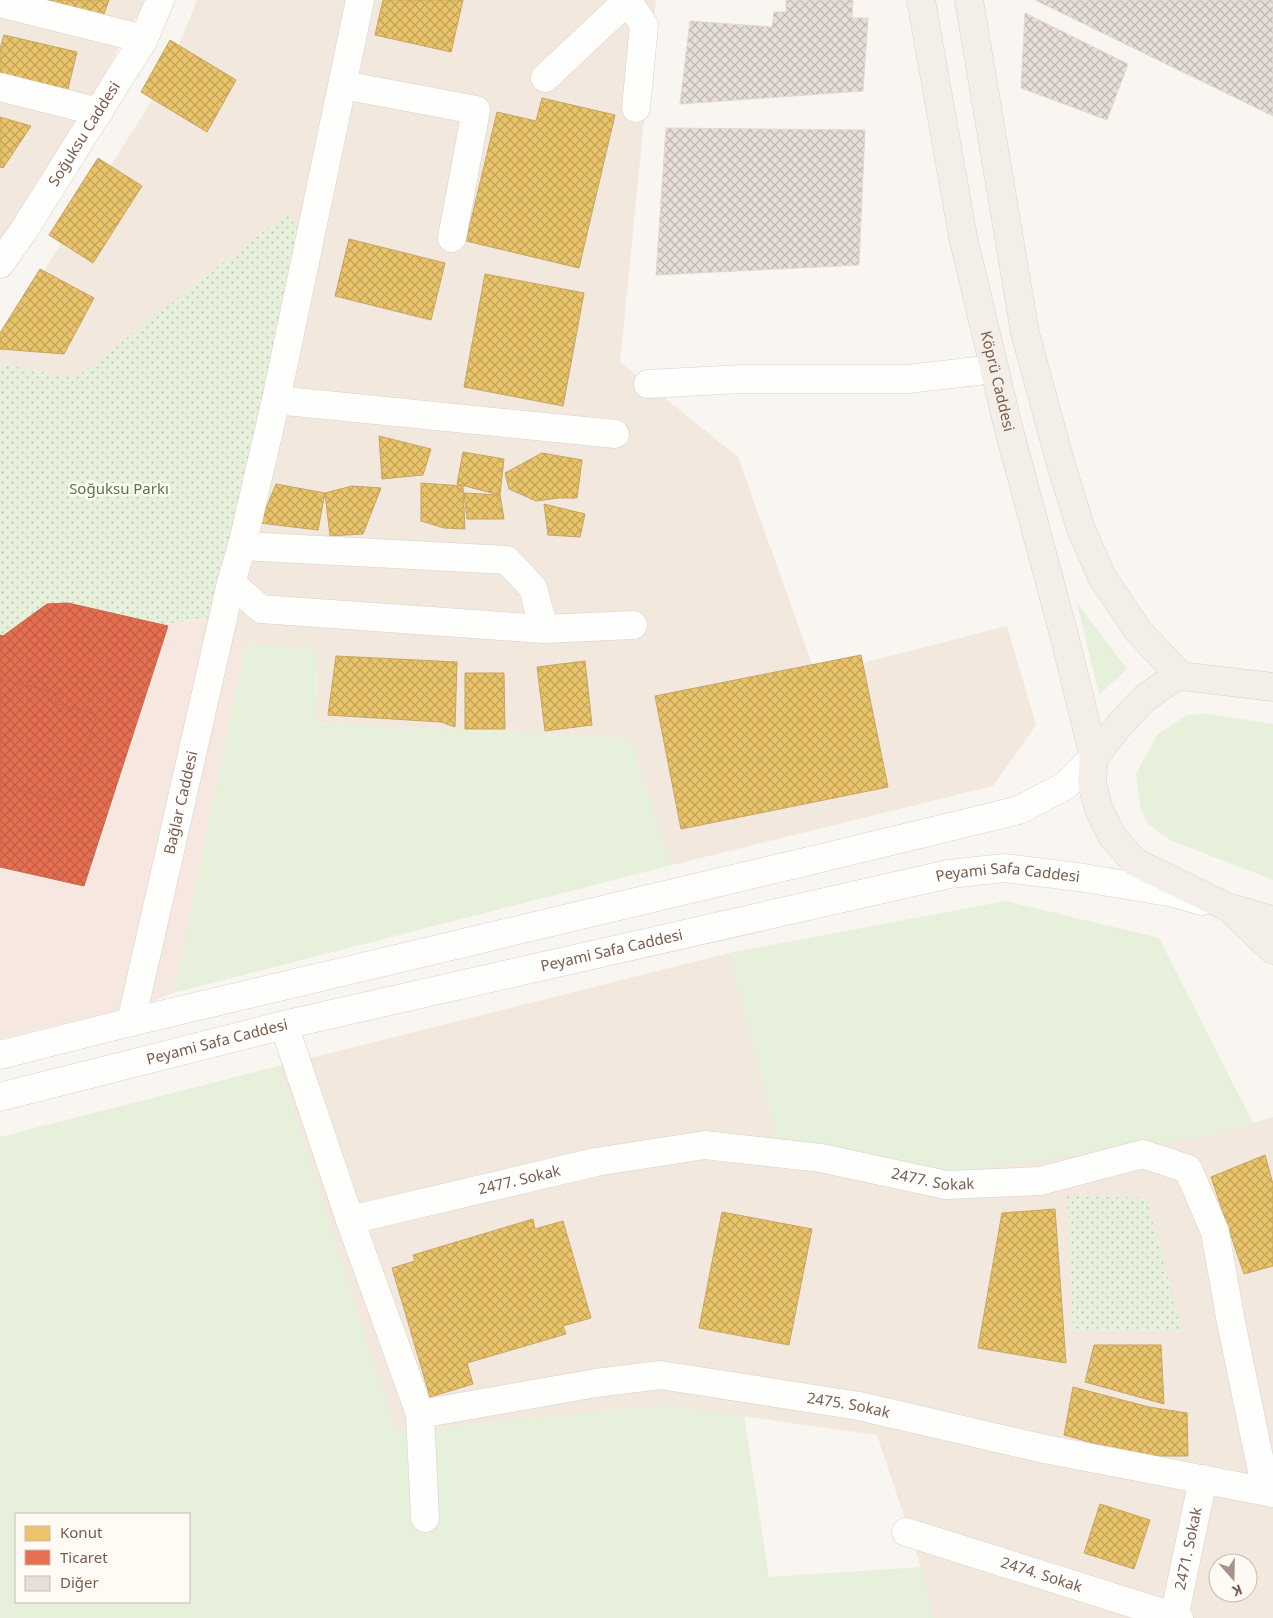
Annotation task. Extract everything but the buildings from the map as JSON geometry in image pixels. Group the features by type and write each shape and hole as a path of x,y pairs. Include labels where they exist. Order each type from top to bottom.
{"main road":[{"name":"Köprü Caddesi","path":"921,0 963,237 1008,426 1064,635 1094,757 1092,783 1098,807 1112,836 1135,862 1227,907"},
{"path":"969,0 1025,333 1062,468 1082,529 1102,577 1139,632 1181,676"},
{"path":"1094,757 1121,723 1144,699 1167,682 1181,676 1273,687"},
{"path":"1227,907 1273,920"},
{"path":"1227,907 1273,950"}],"street":[{"name":"Soğuksu Caddesi","path":"0,264 11,231 99,112 144,39 160,0"},
{"name":"Bağlar Caddesi","path":"131,1022 231,583 242,546 276,400 360,0"},
{"path":"545,78 628,1 644,25 636,108"},
{"path":"0,3 144,39"},
{"path":"342,84 476,110 452,238"},
{"path":"0,87 99,112"},
{"path":"648,384 742,379 908,379 994,369"},
{"path":"276,400 615,434"},
{"path":"242,546 507,560 533,588 544,629"},
{"path":"231,583 260,609 544,629 633,625"},
{"path":"0,1056 131,1022 1019,810 1065,786 1094,757"},
{"name":"Peyami Safa Caddesi","path":"0,1097 284,1025 949,874 1004,868 1078,877 1174,893 1227,907"},
{"path":"284,1025 350,1220 420,1414 425,1518"},
{"name":"2477. Sokak","path":"350,1220 596,1162 705,1145 821,1158 946,1184 1040,1181 1143,1154 1188,1170 1215,1232 1231,1322 1270,1492"},
{"name":"2475. Sokak","path":"420,1414 596,1383 660,1375 859,1406 1045,1449 1270,1492"},
{"name":"2471. Sokak","path":"1176,1618 1203,1479"},
{"name":"2474. Sokak","path":"906,1532 1176,1618"}],"shaded area":[{"path":"0,0 146,0 0,260"},
{"path":"197,0 656,0 620,362 738,457 816,675 1007,626 1036,725 993,786 672,865 630,738 316,723 317,648 246,644 212,618 287,213 75,378 0,364 0,340 165,80"},
{"path":"212,618 246,644 173,993 148,1003 0,1039 0,645"},
{"path":"729,953 779,1146 1205,1137 1273,1117 1273,1618 934,1618 921,1567 877,1435 662,1405 396,1432 279,1066"}],"green space":[{"name":"Soğuksu Parkı","path":"287,213 301,229 212,618 0,645 0,364 75,378"},
{"path":"1077,603 1127,669 1099,695"},
{"path":"246,644 317,648 316,723 630,738 672,865 173,993"},
{"path":"1207,714 1273,724 1273,880 1170,840 1147,823 1140,806 1136,774 1157,735 1187,715"},
{"path":"1006,901 1159,938 1253,1123 1205,1137 954,1172 779,1146 729,953"},
{"path":"279,1066 396,1432 662,1405 744,1416 769,1577 921,1567 934,1618 0,1618 0,1137"},
{"path":"1067,1196 1146,1198 1182,1330 1073,1330"}]}
